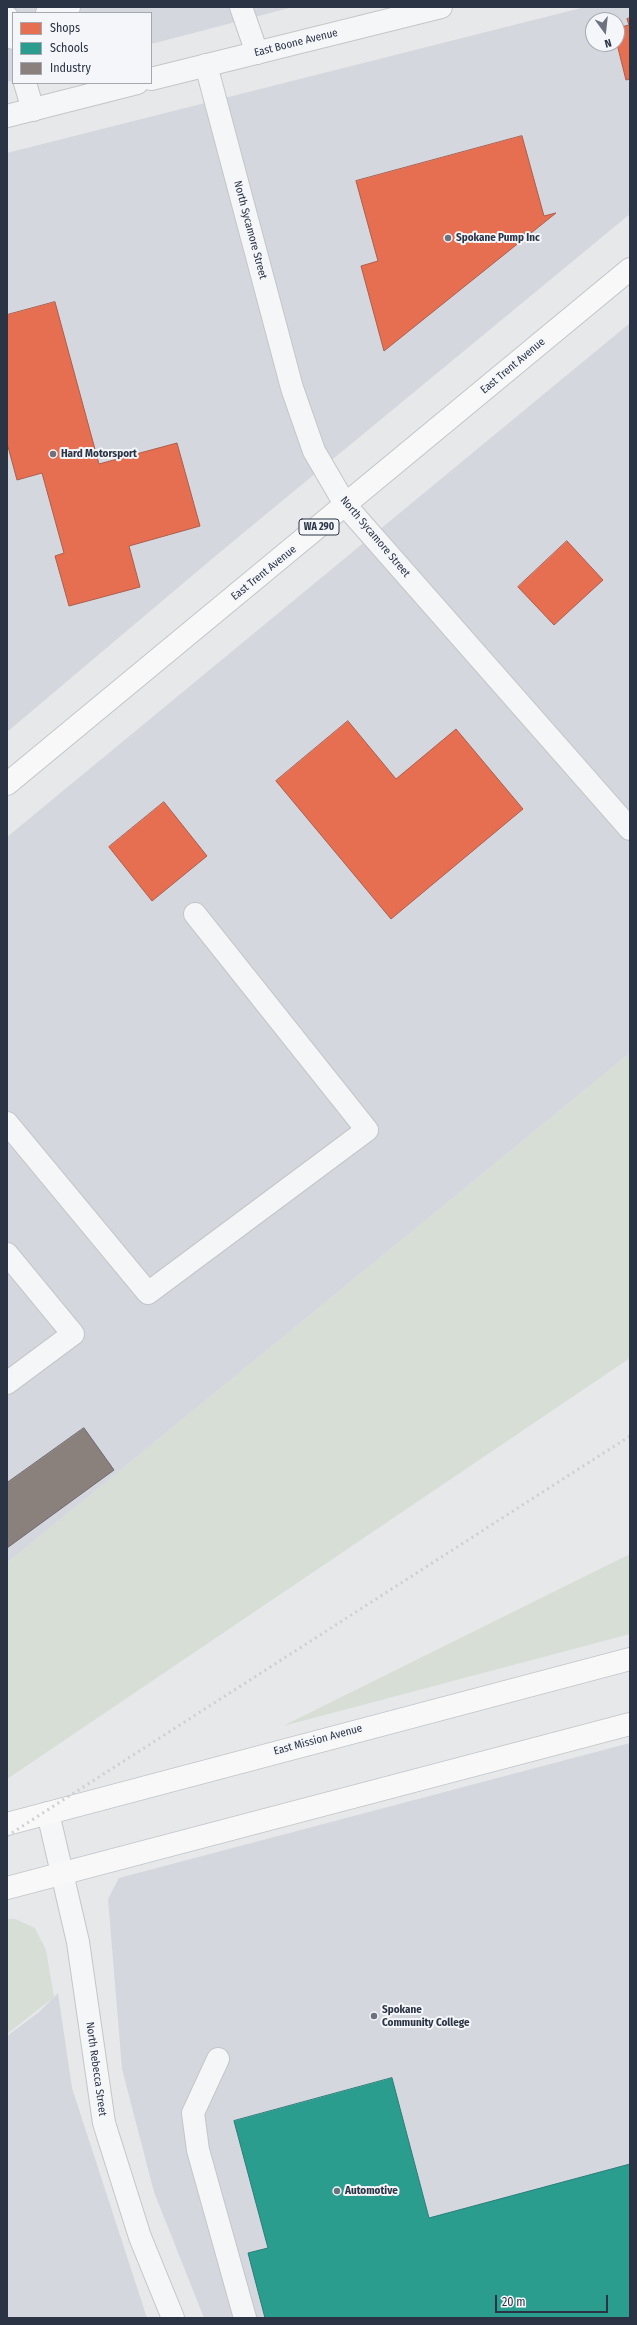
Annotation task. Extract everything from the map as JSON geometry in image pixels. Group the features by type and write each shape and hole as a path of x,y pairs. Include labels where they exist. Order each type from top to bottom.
{"main road":[{"name":"East Trent Avenue","path":"7,784 346,506 630,269"},
{"name":"East Mission Avenue","path":"7,1824 630,1659"},
{"path":"7,1888 630,1724"}],"street":[{"path":"51,12 69,7"},
{"path":"240,7 257,53"},
{"name":"East Boone Avenue","path":"152,79 441,7"},
{"name":"North Sycamore Street","path":"206,65 292,388 314,450 346,506 630,829"},
{"path":"25,84 33,110"},
{"path":"7,116 133,84"},
{"path":"7,1123 148,1293 367,1130 194,914"},
{"path":"7,1254 73,1334 7,1383"},
{"name":"North Rebecca Street","path":"48,1813 78,1942 104,2123 140,2237 173,2318"},
{"path":"218,2059 193,2113 198,2150 245,2318"}],"shaded area":[{"path":"7,7 293,7 152,44 152,12 12,12 12,81 7,82"},
{"path":"585,7 630,7 630,214 219,553 7,732 7,153"},
{"path":"630,323 630,1053 7,1563 7,837"},
{"path":"630,1053 630,1358 7,1779 7,1563"},
{"path":"630,1554 630,1634 283,1726"},
{"name":"Spokane Community College","path":"630,1743 630,2318 204,2318 154,2192 122,2069 108,1899 119,1878"},
{"path":"7,1919 15,1919 35,1928 46,1950 54,1997 7,2034"},
{"path":"58,1993 72,2088 147,2318 7,2318 7,2036 39,2012"}],"building: Shops":[{"path":"630,18 630,79 626,80 619,52 625,52 625,26 629,25 627,19"},
{"name":"Spokane Pump Inc","path":"522,136 544,216 556,213 384,351 361,266 378,261 356,181"},
{"name":"Hard Motorsport","path":"55,302 99,464 177,443 200,526 129,546 140,587 69,606 55,556 64,553 42,473 17,480 7,443 7,315"},
{"path":"567,541 603,580 554,625 518,587"},
{"path":"348,721 396,779 456,729 523,809 391,919 276,781"},
{"path":"164,802 207,856 152,901 109,847"}],"building: Schools":[{"name":"Automotive","path":"392,2078 429,2218 630,2164 630,2318 265,2318 248,2253 268,2248 234,2121"}],"building: Industry":[{"path":"84,1428 114,1470 7,1548 7,1483"}],"railway":[{"path":"7,1836 630,1436"}],"place":[{"name":"Spokane Pump Inc","path":"448,238"},
{"name":"Hard Motorsport","path":"53,454"},
{"name":"Spokane Community College","path":"374,2016"},
{"name":"Automotive","path":"337,2191"}]}
